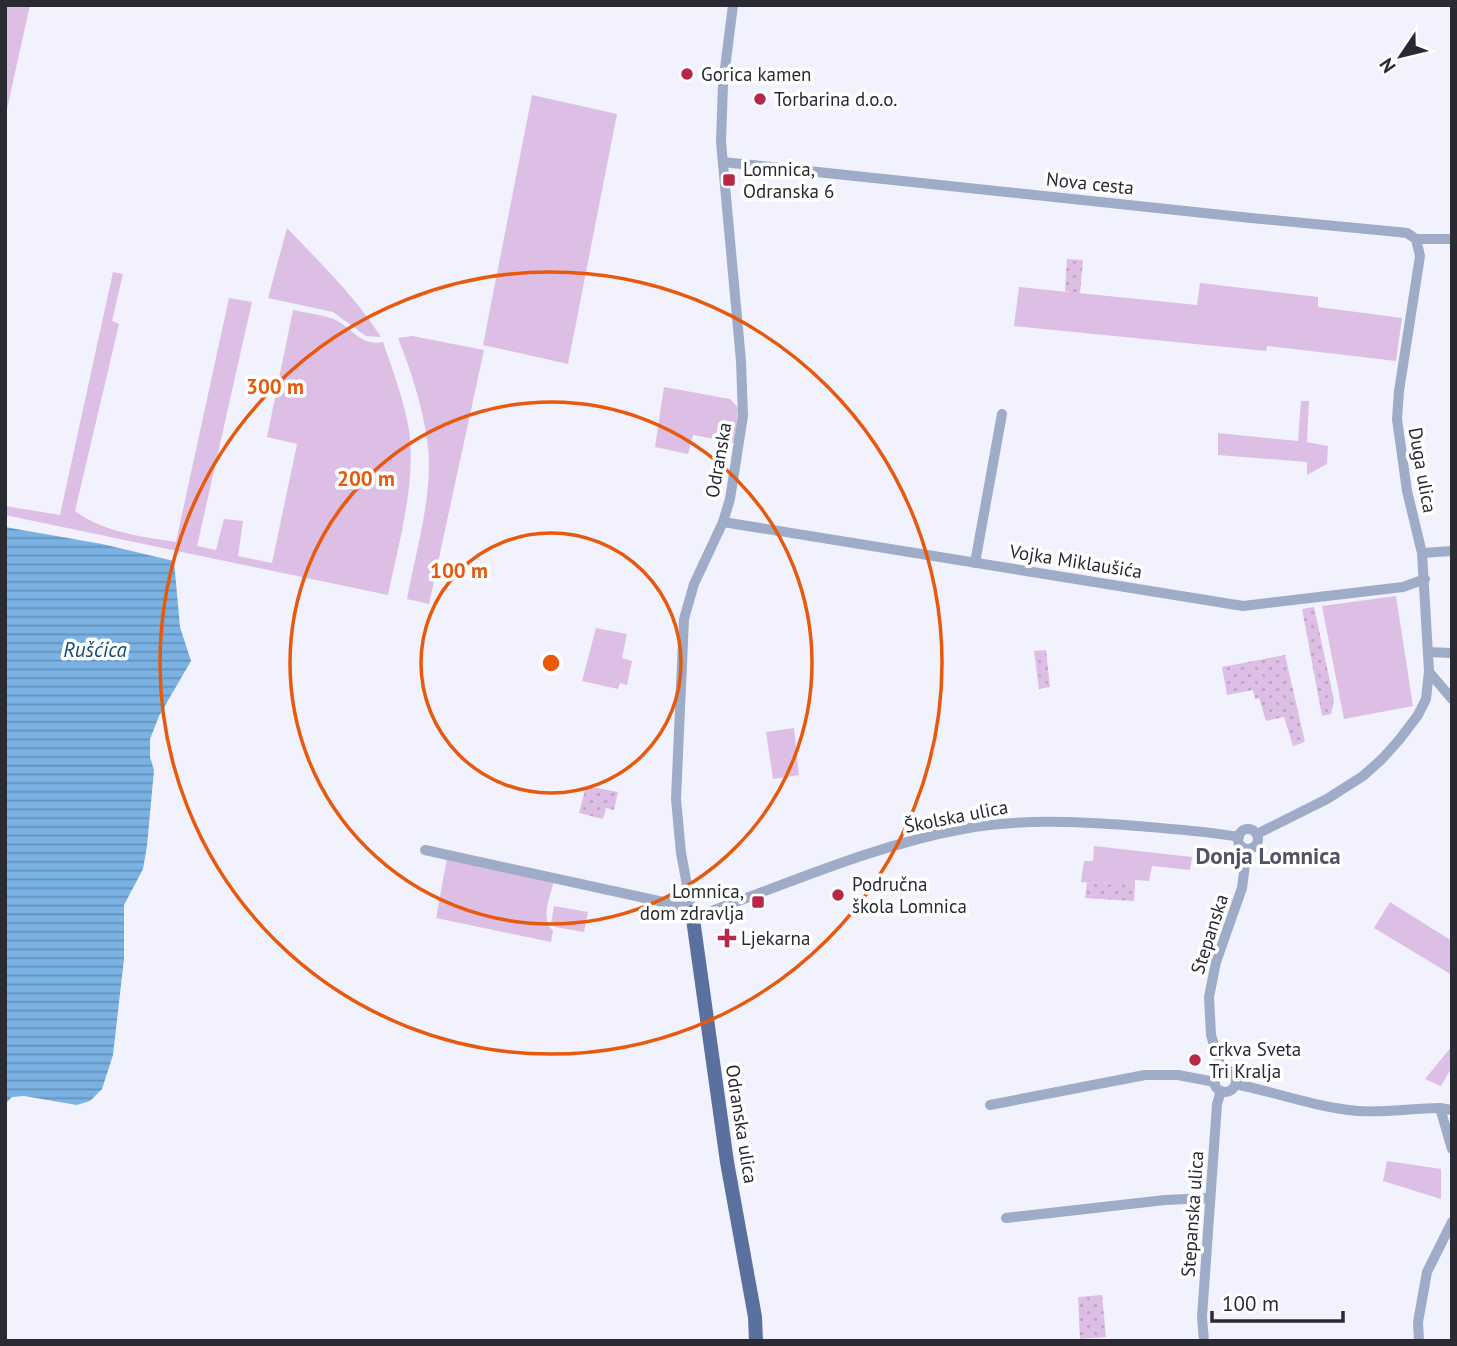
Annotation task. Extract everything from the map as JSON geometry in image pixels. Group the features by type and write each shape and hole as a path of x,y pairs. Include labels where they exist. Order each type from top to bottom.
{"main road":[{"name":"Odranska ulica","path":"692,910 725,1148 753,1308 756,1341"}],"street":[{"name":"Odranska","path":"692,910 681,853 676,799 683,636 686,608 694,584 723,522 734,479 743,415 721,104 733,5"},
{"name":"Nova cesta","path":"723,162 1398,232 1416,240 1452,239"},
{"name":"Duga ulica","path":"1416,240 1420,256 1397,419 1407,491 1422,553 1429,671"},
{"path":"975,563 1002,414"},
{"name":"Vojka Miklaušića","path":"723,522 1243,606 1403,587 1424,579"},
{"path":"1422,553 1452,551"},
{"path":"1403,587 1427,602"},
{"path":"1428,652 1452,653"},
{"path":"1429,671 1452,699"},
{"name":"Školska ulica","path":"1257,834 1344,789 1377,764 1423,707 1429,687 1429,671"},
{"name":"Školska ulica","path":"692,910 706,914 880,850 964,829 1028,821 1065,821 1210,832 1238,837 1245,830 1252,830 1257,834"},
{"name":"Školska ulica","path":"1247,849 1257,845 1257,834"},
{"path":"1238,837 1241,846 1247,849"},
{"name":"Stepanska","path":"1222,1071 1211,1035 1209,997 1216,962 1242,888 1247,849"},
{"path":"425,850 692,910"},
{"path":"1218,1087 1216,1076 1222,1071 1232,1073 1236,1084"},
{"path":"990,1105 1145,1075 1178,1075 1231,1091 1236,1084"},
{"path":"1236,1084 1347,1110 1452,1110"},
{"name":"Stepanska ulica","path":"1204,1341 1202,1317 1218,1087"},
{"path":"1440,1108 1452,1149"},
{"path":"1006,1218 1165,1200 1209,1198"},
{"path":"1419,1341 1418,1322 1427,1272 1452,1222"}],"shaded area":[{"path":"5,5 30,5 5,118"},
{"path":"532,95 617,114 568,364 483,345"},
{"path":"287,228 349,294 381,337 366,336 333,312 268,298"},
{"path":"1067,259 1083,260 1080,294 1065,291"},
{"path":"113,272 123,274 112,321 119,324 75,511 110,529 176,542 229,298 252,302 197,546 216,550 224,519 243,521 238,556 272,563 297,444 267,437 293,310 323,316 339,322 362,339 375,343 383,342 407,419 411,451 408,493 388,595 5,515 5,506 60,515"},
{"path":"1200,283 1318,297 1318,307 1402,318 1396,361 1267,346 1266,351 1014,326 1019,287 1197,305"},
{"path":"412,336 484,350 429,604 407,599 426,503 429,465 420,404 398,338"},
{"path":"664,387 730,399 738,408 736,443 693,435 688,454 655,447"},
{"path":"1301,401 1309,401 1307,442 1328,446 1327,464 1307,475 1307,462 1218,455 1218,433 1298,441"},
{"path":"1396,596 1413,706 1344,719 1322,606"},
{"path":"1314,607 1334,700 1331,714 1322,716 1302,609"},
{"path":"596,628 627,634 622,658 632,661 627,685 620,683 618,689 582,681"},
{"path":"1046,650 1050,687 1039,689 1034,651"},
{"path":"1285,655 1305,742 1293,746 1284,717 1266,721 1259,698 1255,699 1253,690 1227,695 1222,667"},
{"path":"794,728 799,775 773,779 766,732"},
{"path":"586,786 618,792 614,810 606,808 603,819 579,813"},
{"path":"1094,846 1192,857 1190,870 1152,866 1149,881 1135,880 1135,885 1081,882 1084,861 1093,861"},
{"path":"447,858 554,881 547,914 549,926 553,931 551,942 436,918"},
{"path":"1087,882 1135,885 1134,901 1085,898"},
{"path":"1390,902 1452,941 1452,975 1374,928"},
{"path":"554,906 588,912 584,932 555,927 551,923"},
{"path":"1452,1046 1452,1067 1441,1086 1425,1079"},
{"path":"1387,1161 1441,1169 1441,1199 1383,1181"},
{"path":"1102,1295 1106,1337 1080,1339 1078,1297"}],"water":[{"name":"Rušćica","path":"5,527 102,544 174,561 180,627 191,661 159,716 150,739 150,757 154,770 147,846 143,869 124,905 124,959 113,1055 102,1089 90,1101 77,1105 24,1096 12,1097 5,1104"}],"place":[{"name":"Gorica kamen","path":"687,74"},
{"name":"Torbarina d.o.o.","path":"760,99"},
{"name":"Lomnica, Odranska 6","path":"729,180"},
{"name":"Područna škola Lomnica","path":"838,895"},
{"name":"Lomnica, dom zdravlja","path":"758,902"},
{"name":"Ljekarna","path":"727,938"},
{"name":"crkva Sveta Tri Kralja","path":"1195,1060"}],"district":[{"name":"Donja Lomnica","path":"1268,856"}]}
